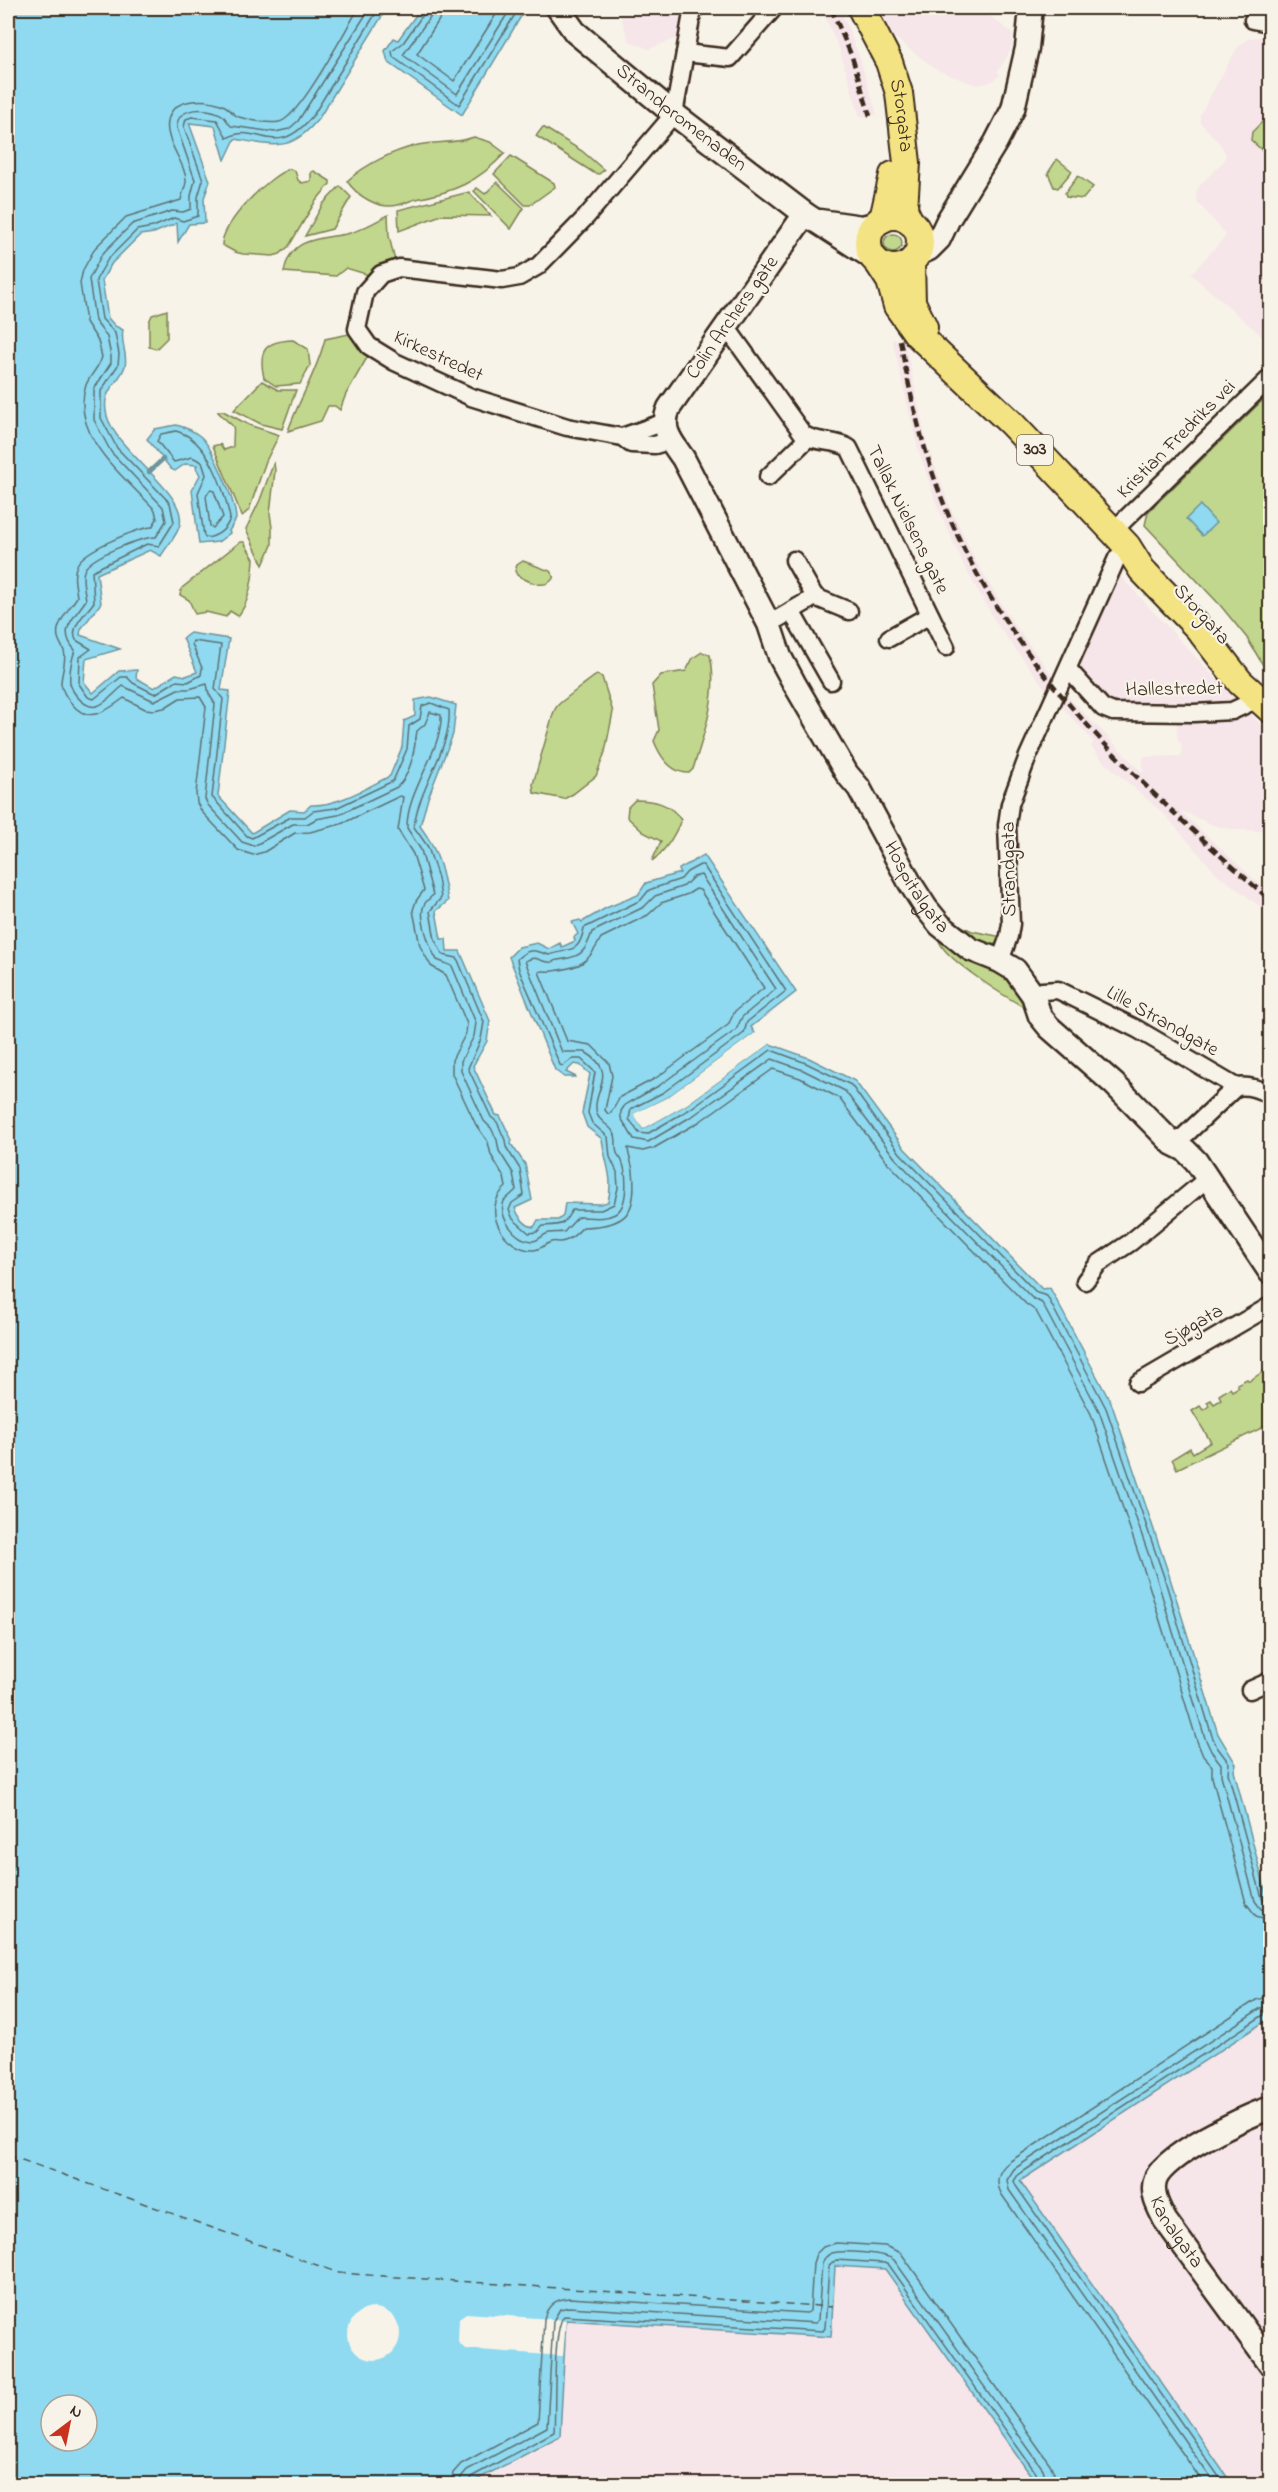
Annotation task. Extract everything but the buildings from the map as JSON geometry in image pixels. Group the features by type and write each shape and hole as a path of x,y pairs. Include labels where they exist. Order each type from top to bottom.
{"main road":[{"name":"Strandpromenaden","path":"558,8 575,32 674,114 810,217 876,261"},
{"path":"876,261 895,268 929,249 939,239 1013,109 1027,48 1031,8"},
{"name":"Storgata","path":"862,11 887,94 895,131 896,162 879,221"},
{"name":"Storgata","path":"862,11 889,62 899,93 907,163 904,209 913,226"},
{"name":"Strandpromenaden","path":"810,217 862,227 879,221"},
{"name":"Colin Archers gate","path":"668,431 669,408 810,217"},
{"path":"879,221 902,218 927,233 948,220"},
{"name":"303","path":"876,261 868,241 879,221"},
{"name":"303","path":"913,226 919,238 914,258"},
{"name":"Storgata","path":"914,258 912,302 941,356"},
{"name":"Storgata","path":"876,261 890,281 897,306 917,334 1010,422 1120,539 1152,561 1217,630 1265,704"},
{"name":"Hospitalgata","path":"668,431 769,624 789,651 855,769 859,788 910,883 934,919 970,949 999,961"},
{"path":"999,961 1015,970 1033,995 1040,1016 1049,1027 1114,1084 1173,1144 1185,1150 1202,1182 1270,1290"},
{"path":"1202,1182 1270,1272"},
{"name":"Kanalgata","path":"1270,2108 1223,2129 1181,2154 1161,2170 1155,2180 1154,2190 1155,2200 1165,2220 1270,2364"}],"street":[{"path":"674,114 693,8"},
{"path":"685,53 730,58 774,8"},
{"path":"1253,20 1270,23"},
{"name":"Kirkestredet","path":"668,431 622,437 567,427 471,397 401,365 369,346 357,329 364,292 381,274 399,268 502,280 519,278 538,267 602,198 674,114"},
{"path":"727,328 808,438 768,477"},
{"name":"Kristian Fredriks vei","path":"1120,539 1270,378"},
{"name":"Tallak Nielsens gate","path":"808,438 849,448 946,647"},
{"name":"Strandgata","path":"999,961 1011,924 1007,825 1010,804 1028,756 1117,558 1120,539"},
{"path":"794,560 815,597 849,611"},
{"path":"769,624 815,597"},
{"path":"791,611 831,681"},
{"name":"Tallak Nielsens gate","path":"889,638 930,615"},
{"name":"Hallestredet","path":"1068,669 1103,708 1113,712 1194,713 1232,711 1265,704"},
{"name":"Lille Strandgate","path":"1033,995 1042,990 1058,990 1137,1029 1236,1087 1246,1086 1260,1089 1270,1095"},
{"path":"1173,1144 1184,1137 1236,1087"},
{"path":"1085,1281 1098,1264 1131,1242 1202,1182"},
{"name":"Sjøgata","path":"1138,1383 1270,1306"},
{"path":"1250,1689 1270,1681"}],"shaded area":[{"path":"618,8 687,8 682,36 649,49 629,41"},
{"path":"821,8 840,8 859,56 877,115 860,117 839,48"},
{"path":"878,8 979,8 1012,33 1012,45 997,71 1000,75 991,82 976,85 937,70 894,37"},
{"path":"1249,38 1270,39 1270,343 1191,274 1225,237 1225,233 1198,203 1196,193 1200,185 1224,161 1226,154 1200,122 1200,115 1237,48"},
{"path":"892,339 905,342 926,441 949,505 975,560 1011,620 1070,699 1143,773 1143,757 1182,756 1181,742 1178,742 1176,707 1115,706 1108,703 1077,667 1117,578 1121,577 1231,695 1270,731 1270,828 1258,831 1231,829 1213,825 1179,810 1270,894 1270,914 1215,872 1166,816 1102,760 1091,746 1094,742 1045,688 998,626 964,566 938,508 918,449"},
{"path":"1270,2019 1270,2484 1233,2484 1020,2181"},
{"path":"835,2266 884,2269 1032,2477 1024,2484 469,2484 560,2436 566,2320 831,2337"}],"green space":[{"path":"1270,114 1270,158 1251,140 1252,132"},
{"path":"543,127 582,151 604,170 599,174 594,173 536,136"},
{"path":"474,137 490,142 505,153 485,171 454,189 391,206 376,204 363,197 347,181 371,164 399,151 418,145 460,141"},
{"path":"511,156 554,183 555,187 530,205 525,205 494,174"},
{"path":"1057,159 1072,171 1058,188 1054,187 1048,173"},
{"path":"290,169 295,171 298,180 302,183 311,181 311,172 314,171 330,181 330,184 315,202 289,246 280,254 273,256 243,254 222,245 229,225 248,201 271,180"},
{"path":"1078,176 1093,187 1083,199 1066,197 1065,193"},
{"path":"497,182 524,208 511,229 474,191 477,188 485,194"},
{"path":"340,186 351,197 332,229 305,236 323,204"},
{"path":"469,192 491,216 441,215 399,231 398,210"},
{"path":"388,215 389,236 395,261 369,275 346,268 336,276 284,272 292,252 299,246 316,239 357,231"},
{"path":"893,234 899,237 902,243 899,249 893,252 887,249 884,243 887,237"},
{"path":"167,310 167,338 156,349 149,347 149,322 152,315"},
{"path":"349,334 368,356 346,394 340,410 335,406 328,406 321,421 288,431 325,339"},
{"path":"293,340 308,349 310,365 300,384 276,386 264,378 263,354 269,345"},
{"path":"262,381 278,390 296,390 282,429 261,424 234,410"},
{"path":"1270,393 1270,677 1247,638 1220,605 1145,525 1148,512"},
{"path":"223,411 249,425 279,435 266,461 249,510 242,516 213,446 220,444 224,450 233,447 234,429 218,412"},
{"path":"274,462 270,513 272,545 263,565 246,529"},
{"path":"240,542 244,542 254,559 250,589 242,611 238,616 230,611 226,617 206,612 195,614 189,600 180,595 182,588"},
{"path":"523,561 550,571 554,577 547,584 537,584 522,578 515,571 517,565"},
{"path":"702,652 710,655 713,684 706,728 693,769 689,773 677,770 667,763 654,741 659,730 652,685 661,675 686,671 693,658"},
{"path":"597,675 602,677 613,712 605,752 596,776 564,799 534,793 533,784 555,710 565,699"},
{"path":"635,800 667,806 681,820 669,842 652,861 661,841 643,832 627,817 628,807"},
{"path":"953,922 972,931 1002,937 995,944 986,947"},
{"path":"939,934 1004,972 1015,982 1026,1008 993,988 954,959 940,943"},
{"path":"1264,1371 1270,1385 1270,1408 1265,1411 1270,1424 1177,1469 1172,1459 1190,1448 1193,1453 1211,1442 1192,1411 1200,1406 1203,1410 1209,1406 1207,1402 1211,1400 1214,1404 1221,1400 1219,1395 1230,1388 1232,1391 1239,1387 1237,1384 1247,1379 1249,1381"}],"water":[{"path":"8,8 387,8 319,118 300,137 291,142 272,145 235,139 225,160 215,126 189,123 210,181 204,198 205,223 189,224 178,242 177,223 154,233 140,235 112,263 102,280 108,318 115,326 123,330 122,339 126,357 125,366 106,399 107,416 113,430 124,444 173,499 179,512 180,524 161,556 150,550 97,574 101,603 81,629 80,635 120,649 86,659 84,682 93,693 119,671 137,670 136,678 154,688 176,674 186,676 197,672 183,638 190,633 229,639 221,690 230,691 218,796 252,833 290,810 304,811 311,805 331,803 362,791 390,776 402,747 404,721 415,716 415,700 431,697 456,705 453,734 428,798 420,826 435,852 446,890 448,901 436,911 441,939 446,939 447,951 460,951 490,1021 487,1041 473,1066 496,1115 500,1116 512,1140 511,1144 525,1164 532,1200 515,1208 525,1223 534,1227 538,1220 558,1220 563,1216 565,1203 600,1204 608,1202 610,1177 602,1139 587,1127 582,1113 590,1074 580,1065 574,1064 566,1072 576,1077 564,1077 555,1070 509,957 519,947 537,943 549,949 560,943 562,947 575,941 574,937 578,934 572,922 580,920 582,922 606,908 638,895 646,883 680,873 679,869 704,855 796,992 751,1027 755,1033 668,1097 634,1114 643,1129 687,1104 770,1044 809,1058 855,1081 905,1149 1042,1289 1050,1288 1112,1405 1169,1575 1218,1734 1236,1764 1234,1771 1270,1908 1270,2018 1020,2181 1232,2484 1024,2484 1032,2477 885,2269 835,2266 831,2337 566,2320 560,2436 469,2484 8,2484"},
{"path":"421,8 526,8 462,115 388,62 385,51 394,38 398,40"},
{"path":"176,425 195,433 206,443 228,489 236,519 230,533 218,542 199,544 192,490 200,475 196,468 197,465 185,464 175,471 171,469 147,439 155,429"},
{"path":"1200,505 1216,523 1202,536 1186,519"}],"pier":[{"path":"755,1033 757,1035 669,1099 638,1116 644,1125 685,1101 767,1042 770,1044 687,1104 643,1129 633,1114 668,1097"},
{"path":"369,2308 379,2308 393,2315 400,2334 393,2353 379,2360 369,2360 359,2356 352,2349 348,2339 348,2329 352,2319 359,2312"},
{"path":"466,2313 566,2320 563,2356 465,2349 458,2342 459,2318"}],"waterway":[{"path":"149,472 163,459"}],"ferry route":[{"path":"8,2155 339,2273 833,2307"}],"railway":[{"path":"831,8 852,57 870,116"},
{"path":"900,340 917,421 942,499 969,559 1002,616 1040,669 1126,766 1221,857 1270,900"}]}
